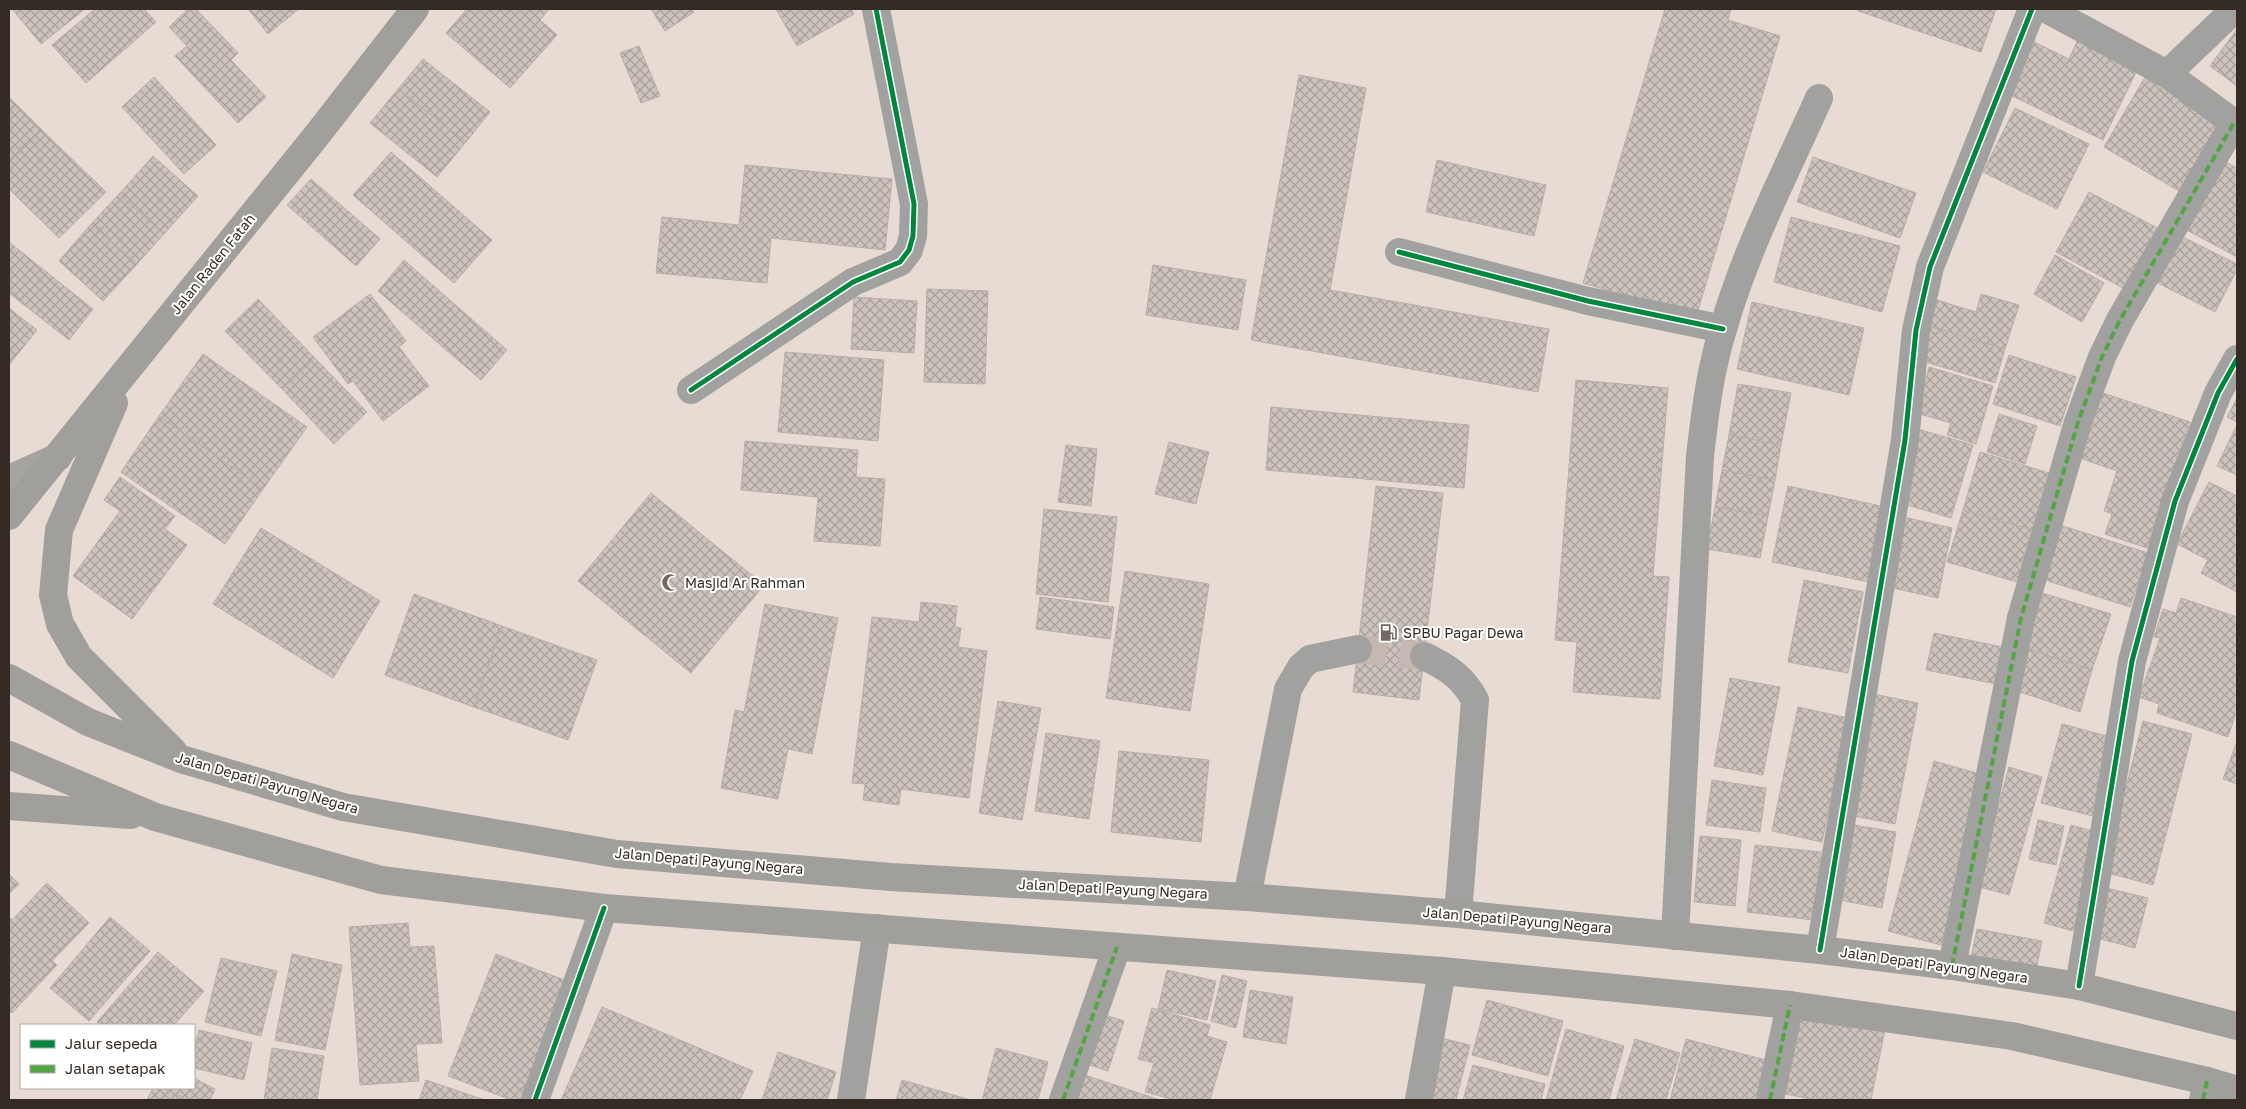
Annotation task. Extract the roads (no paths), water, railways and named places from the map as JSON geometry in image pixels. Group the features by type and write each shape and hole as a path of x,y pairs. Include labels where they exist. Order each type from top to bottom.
{"highway":[{"name":"Jalan Raden Fatah","path":"9,516 317,135 414,9"},
{"path":"127,371 59,530 53,596 60,624 79,657 181,759"},
{"name":"Jalan Depati Payung Negara","path":"9,678 88,722 181,759 343,807 617,854 891,877 1247,897 1458,914 1820,950 1952,966 2079,986 2237,1026"},
{"path":"9,755 155,817 381,880 604,908 1442,971 1790,1005 2012,1036 2205,1090 2237,1090"},
{"path":"9,806 155,817"}],"main road":[{"path":"9,479 58,457"}],"street":[{"path":"691,390 853,282 900,262 909,250 913,236 914,204 876,9"},
{"path":"1820,950 1906,440 1916,330 1930,267 2032,9"},
{"path":"1952,966 2021,618 2078,422 2102,357 2120,320 2235,124 2166,74 2046,9"},
{"path":"2166,74 2235,9"},
{"path":"1675,936 1700,456 1706,398 1723,329 1755,240 1819,98"},
{"path":"1399,252 1588,301 1723,329"},
{"path":"2079,986 2132,661 2175,500 2218,393 2237,359"},
{"path":"1247,897 1288,689 1301,667 1310,659 1358,649"},
{"path":"1424,656 1452,669 1467,685 1476,700 1458,914"},
{"path":"535,1100 604,908"},
{"path":"851,1100 877,928"},
{"path":"1063,1100 1116,947"},
{"path":"1418,1100 1442,971"},
{"path":"1770,1100 1790,1005"}],"tunnel":[{"path":"1358,649 1424,656"}],"place":[{"name":"Masjid Ar Rahman","path":"671,583"},
{"name":"SPBU Pagar Dewa","path":"1389,633"}]}
